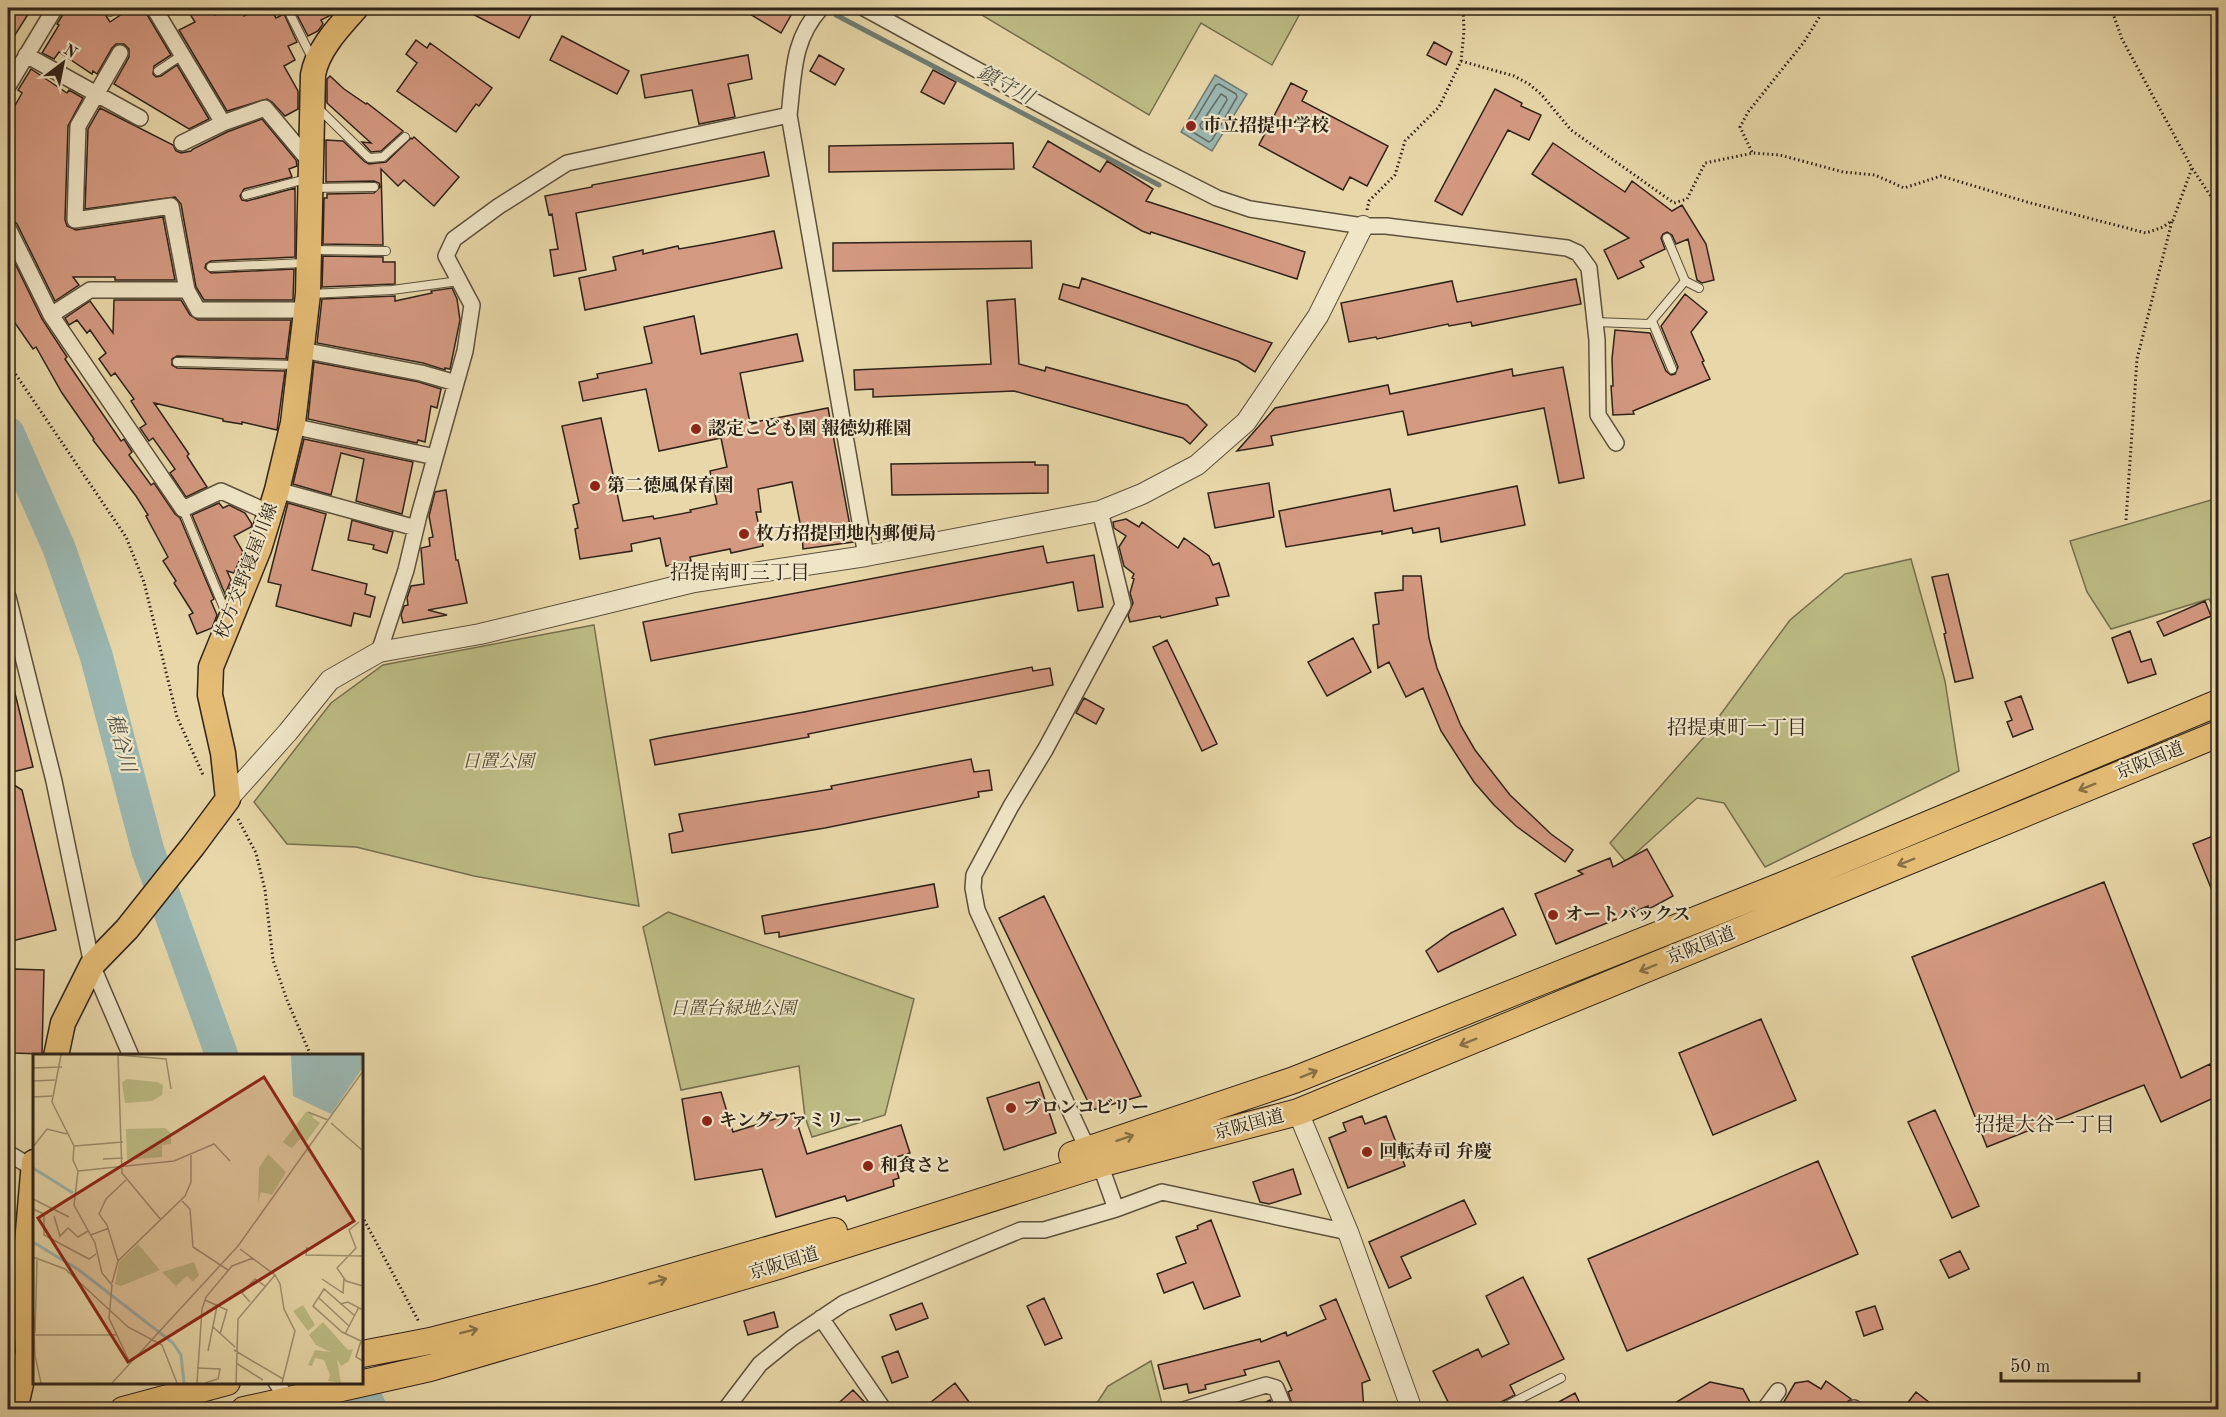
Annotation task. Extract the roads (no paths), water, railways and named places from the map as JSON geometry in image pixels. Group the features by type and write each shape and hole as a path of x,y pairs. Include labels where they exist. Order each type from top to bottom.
{"highway":[{"name":"京阪国道","path":"363,1382 430,1368 778,1266 1095,1157 1783,885 2218,703"},
{"name":"京阪国道","path":"363,1354 416,1334 430,1341 601,1297 1095,1157 1298,1112 2218,734"},
{"path":"123,1410 223,1384"},
{"name":"京阪国道","path":"243,1410 353,1384"}],"main road":[{"name":"枚方交野寝屋川線","path":"228,799 224,753 210,695 211,667 259,549 277,490 292,426 307,302 315,62 338,28 356,8"},
{"path":"56,1054 63,1023 92,965 127,929 194,846 228,799"},
{"path":"15,1410 28,1353 24,1278 33,1176"}],"street":[{"path":"8,86 55,8"},
{"path":"154,8 223,123"},
{"path":"821,8 812,18 797,46 789,115 866,556"},
{"path":"864,8 1138,158 1217,198 1250,209 1363,226 1386,226 1573,250 1589,268 1595,322 1598,415 1616,443"},
{"path":"120,53 78,126 75,220 171,206 187,290 198,310 307,302"},
{"path":"26,55 140,118"},
{"path":"182,143 223,123 265,108 311,176"},
{"path":"379,652 406,570 465,351 472,305 446,256 454,239 499,206 567,163 789,115"},
{"path":"228,799 288,732 330,680 379,652 480,634 694,582 866,556 1100,511 1142,494 1197,465 1246,422 1318,316 1363,226"},
{"path":"8,228 51,315 183,509 221,491 270,513"},
{"path":"51,315 90,290 187,290"},
{"path":"301,358 421,373 456,383"},
{"path":"292,426 435,457"},
{"path":"277,490 416,528"},
{"path":"1100,511 1123,605 974,875 973,888 977,910 1082,1137 1095,1157 1116,1209"},
{"path":"8,597 54,781 92,965 130,1054"},
{"path":"1298,1112 1348,1232 1412,1410"},
{"path":"8,1153 33,1165"},
{"path":"725,1410 760,1364 844,1303 1021,1230 1044,1230 1116,1209 1162,1192 1348,1232"},
{"path":"821,1318 884,1410"},
{"path":"1183,1410 1266,1385 1276,1388 1285,1410"},
{"path":"1764,1410 1778,1391"}],"lane":[{"path":"287,8 315,62"},
{"path":"158,71 182,55"},
{"path":"312,102 369,158 383,157 405,137"},
{"path":"246,195 311,176 374,187"},
{"path":"1667,238 1685,281 1699,288"},
{"path":"211,267 309,256 386,251"},
{"path":"307,302 459,281"},
{"path":"1595,322 1649,324 1685,281"},
{"path":"1652,321 1672,369"},
{"path":"177,362 301,358"},
{"path":"183,509 229,620"},
{"path":"1498,1410 1561,1378"}],"water":[{"path":"1215,75 1247,94 1212,151 1181,132"}],"waterway":[{"name":"鎮守川","path":"836,15 1159,185"},
{"name":"穂谷川","path":"8,433 59,548 96,655 148,851 221,1054"},
{"name":"穂谷川","path":"360,1384 371,1410"}],"place":[{"name":"市立招提中学校","path":"1191,126"},
{"name":"認定こども園 報徳幼稚園","path":"696,429"},
{"name":"第二徳風保育園","path":"595,486"},
{"name":"枚方招提団地内郵便局","path":"744,534"},
{"name":"オートバックス","path":"1553,915"},
{"name":"ブロンコビリー","path":"1011,1108"},
{"name":"キングファミリー","path":"707,1121"},
{"name":"回転寿司 弁慶","path":"1367,1152"},
{"name":"和食さと","path":"868,1166"}],"district":[{"name":"招提南町三丁目","path":"740,574"},
{"name":"招提東町一丁目","path":"1737,729"},
{"name":"招提大谷一丁目","path":"2045,1126"}],"park label":[{"name":"日置公園","path":"498,762"},
{"name":"日置台緑地公園","path":"733,1009"}]}
